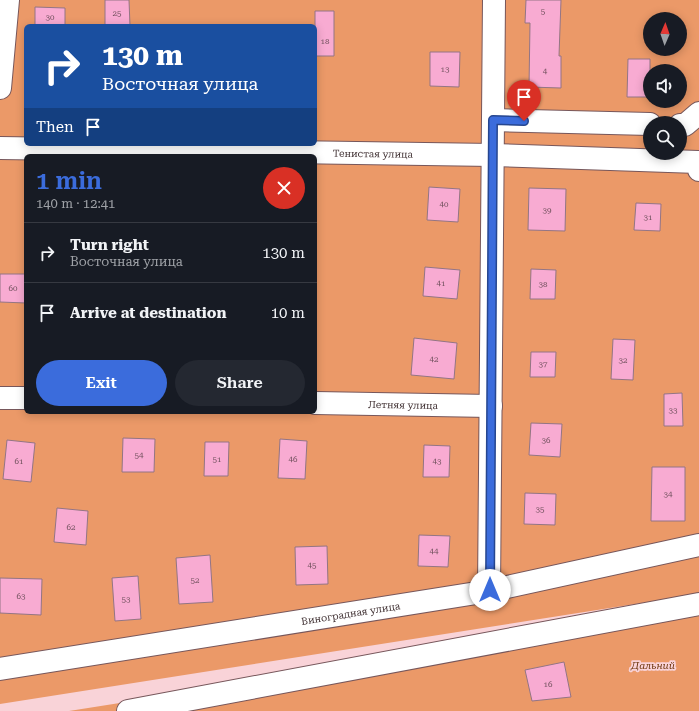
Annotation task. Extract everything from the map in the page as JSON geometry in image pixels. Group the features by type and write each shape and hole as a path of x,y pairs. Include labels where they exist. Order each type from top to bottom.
{"street":[{"path":"0,88 8,0"},
{"path":"490,590 494,0"},
{"path":"687,123 699,113"},
{"path":"493,120 643,124"},
{"name":"Тенистая улица","path":"0,148 493,155 698,162"},
{"path":"698,162 699,170"},
{"path":"0,398 24,398"},
{"name":"Летняя улица","path":"317,403 491,406"},
{"name":"Виноградная улица","path":"0,668 490,590 699,545"},
{"path":"128,711 699,604"}],"green space":[{"path":"0,0 699,0 699,594 0,704"},
{"name":"Дальний","path":"699,612 699,711 69,711"}],"building":[{"path":"105,0 129,0 130,24 105,24"},
{"path":"526,0 561,0 559,56 561,56 561,88 529,87 530,23 525,23"},
{"path":"35,7 65,8 65,24 35,24"},
{"path":"315,11 334,11 334,56 317,56 317,24 315,24"},
{"path":"430,52 460,52 459,87 430,86"},
{"path":"628,59 650,59 650,64 643,64 643,97 627,97"},
{"path":"429,187 460,189 458,222 427,220"},
{"path":"529,188 566,189 565,231 528,230"},
{"path":"636,203 661,204 660,231 634,230"},
{"path":"425,267 460,270 457,299 423,296"},
{"path":"531,269 556,270 555,299 530,299"},
{"path":"0,274 24,274 24,303 0,302"},
{"path":"414,338 457,343 454,379 411,375"},
{"path":"613,339 635,340 633,380 611,379"},
{"path":"531,352 556,352 555,377 530,377"},
{"path":"682,393 683,426 664,426 664,394"},
{"path":"531,423 562,424 560,457 529,455"},
{"path":"123,438 155,439 154,472 122,472"},
{"path":"280,439 307,441 305,479 278,478"},
{"path":"7,440 35,443 31,482 3,479"},
{"path":"205,442 229,442 228,476 204,476"},
{"path":"424,445 450,446 449,477 423,477"},
{"path":"652,467 685,467 685,521 651,521"},
{"path":"525,493 556,494 555,525 524,524"},
{"path":"57,508 88,511 86,545 54,542"},
{"path":"419,535 450,536 448,567 418,566"},
{"path":"327,546 328,584 296,585 295,547"},
{"path":"210,555 213,602 179,604 176,558"},
{"path":"138,576 141,619 115,621 112,578"},
{"path":"0,578 42,579 41,615 0,613"},
{"path":"564,662 571,697 532,701 525,670"}],"route":[{"path":"490,590 493,120 524,121"}]}
